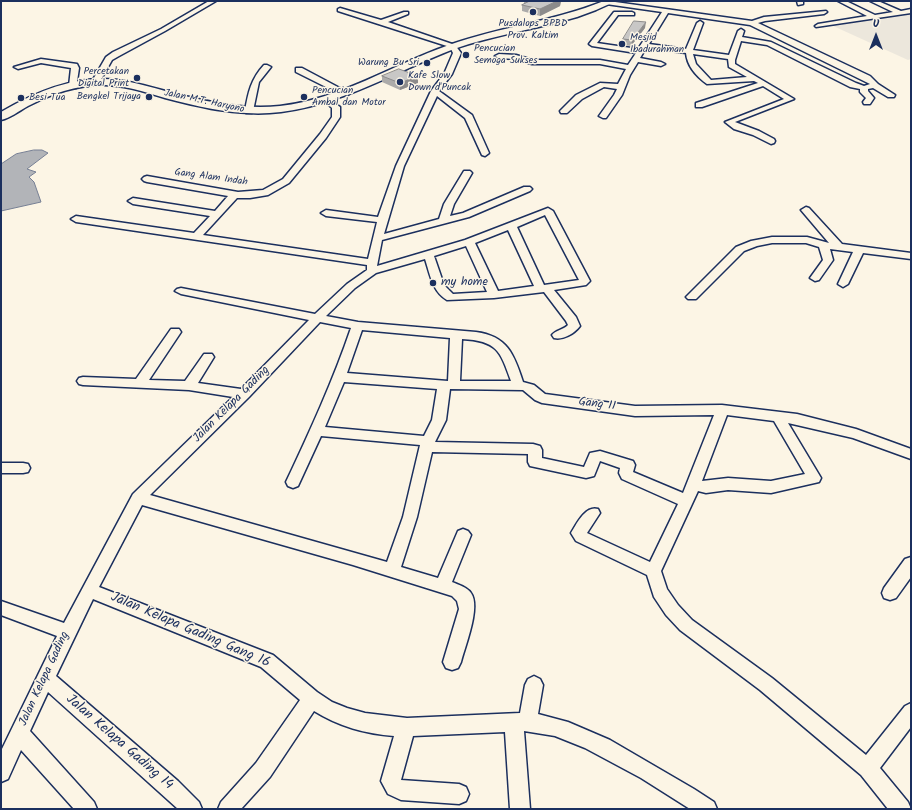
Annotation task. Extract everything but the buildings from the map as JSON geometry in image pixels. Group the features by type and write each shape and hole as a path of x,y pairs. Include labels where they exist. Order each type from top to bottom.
{"main road":[{"name":"Jalan M.T. Haryono","path":"1,117 40,96 84,83 121,84 139,87 210,105 249,111 281,109 327,100 453,46 572,16 610,2"}],"street":[{"path":"95,83 110,59 116,54 213,1"},
{"path":"841,1 872,16"},
{"path":"873,1 885,4 899,12"},
{"path":"610,2 752,23 867,78 872,81 874,85 891,95"},
{"path":"340,10 383,22 453,46 457,53 451,69 435,91 400,166 382,220 372,267"},
{"path":"603,116 621,87 630,68 637,60 657,18 666,11"},
{"path":"818,26 872,16 911,11"},
{"path":"752,23 764,19 821,12 838,22"},
{"path":"383,22 406,13"},
{"path":"638,15 616,13 604,30 592,42 595,45 688,51 732,57"},
{"path":"657,18 742,28 731,60 732,65 790,99 729,122 771,141"},
{"path":"700,23 688,51 691,63 709,81 716,82 754,79"},
{"path":"84,83 107,54 157,28 170,25"},
{"path":"769,43 779,36"},
{"path":"739,39 769,43 853,86 864,88 874,85"},
{"path":"499,56 516,56 532,62 600,62 630,68"},
{"path":"637,60 661,64"},
{"path":"18,67 41,61 74,66 76,68 73,86"},
{"path":"249,111 254,83 257,77 267,67"},
{"path":"299,70 345,93"},
{"path":"699,104 763,84"},
{"path":"564,111 579,97 603,85 621,87"},
{"path":"864,88 864,92 870,98 867,102"},
{"path":"435,91 469,117 485,153"},
{"name":"Gang Alam Indah","path":"148,179 235,194 250,195 265,193 286,181 323,136 336,117 336,107 327,100"},
{"path":"443,222 449,204 467,173"},
{"path":"379,238 466,215 527,189"},
{"path":"196,237 235,194"},
{"path":"133,200 217,214"},
{"path":"806,210 838,246"},
{"path":"76,219 196,237 372,267 429,255 469,242 548,211 585,281 582,283 494,295 457,298 447,296 439,285 429,255"},
{"path":"326,213 382,220"},
{"path":"511,225 544,288 570,316 574,326 569,331 558,335"},
{"path":"692,297 740,249 755,243 772,240 807,240 824,245 911,256"},
{"path":"469,242 494,295"},
{"path":"815,278 828,260 824,245"},
{"path":"842,284 860,249"},
{"name":"Jalan Kelapa Gading","path":"2,769 89,590 138,498 351,286 372,267"},
{"path":"181,291 358,326 487,338 498,344 508,360 518,385"},
{"path":"292,482 317,431 358,326"},
{"path":"140,383 175,332"},
{"path":"392,571 410,517 427,444 439,420 449,385 456,335"},
{"path":"189,386 208,357"},
{"name":"Gang 11","path":"339,377 449,385 518,385 529,387 542,398 635,411 722,410 797,419 856,434 911,454"},
{"path":"83,381 189,386 244,394"},
{"path":"722,410 694,485 653,571 660,592 672,610 686,625 766,684 868,768 901,809"},
{"path":"694,485 706,487 728,484 771,487 814,478 778,417"},
{"path":"317,431 427,444 533,449 534,460 536,462 586,473 589,472 595,457 599,456 628,465 627,475 687,501"},
{"path":"1,468 22,468"},
{"path":"138,498 443,586 461,594 467,603 467,609 452,662"},
{"path":"592,513 579,533 581,537 653,571"},
{"path":"443,586 463,535"},
{"path":"890,593 911,564"},
{"name":"Jalan Kelapa Gading Gang 16","path":"89,590 267,661 284,674 311,699 326,709 351,719 395,728 521,722 572,732 597,743 670,784 707,809"},
{"path":"1,608 68,632"},
{"name":"Jalan Kelapa Gading 14","path":"45,678 192,809"},
{"path":"520,809 521,722 534,685"},
{"path":"228,809 263,770 311,699"},
{"path":"868,768 911,712"},
{"path":"406,727 391,782 392,786 401,790 459,794"},
{"path":"20,733 87,809"}],"shaded area":[{"path":"911,12 911,59 908,60 831,25"},
{"path":"34,150 42,150 48,153 27,169 36,172 29,177 34,182 41,202 1,211 1,164 16,154"}],"place":[{"name":"Pusdalops BPBD Prov. Kaltim","path":"533,12"},
{"name":"Mesjid Ibadurahman","path":"622,44"},
{"name":"Pencucian Semoga Sukses","path":"466,55"},
{"name":"Warung Bu Sri","path":"427,63"},
{"name":"Percetakan Digital Print","path":"137,78"},
{"name":"Kafe Slow Down d'Puncak","path":"400,82"},
{"name":"Bengkel Trijaya","path":"149,97"},
{"name":"Pencucian Ambal dan Motor","path":"304,97"},
{"name":"Besi Tua","path":"21,98"},
{"name":"my home","path":"433,283"}]}
